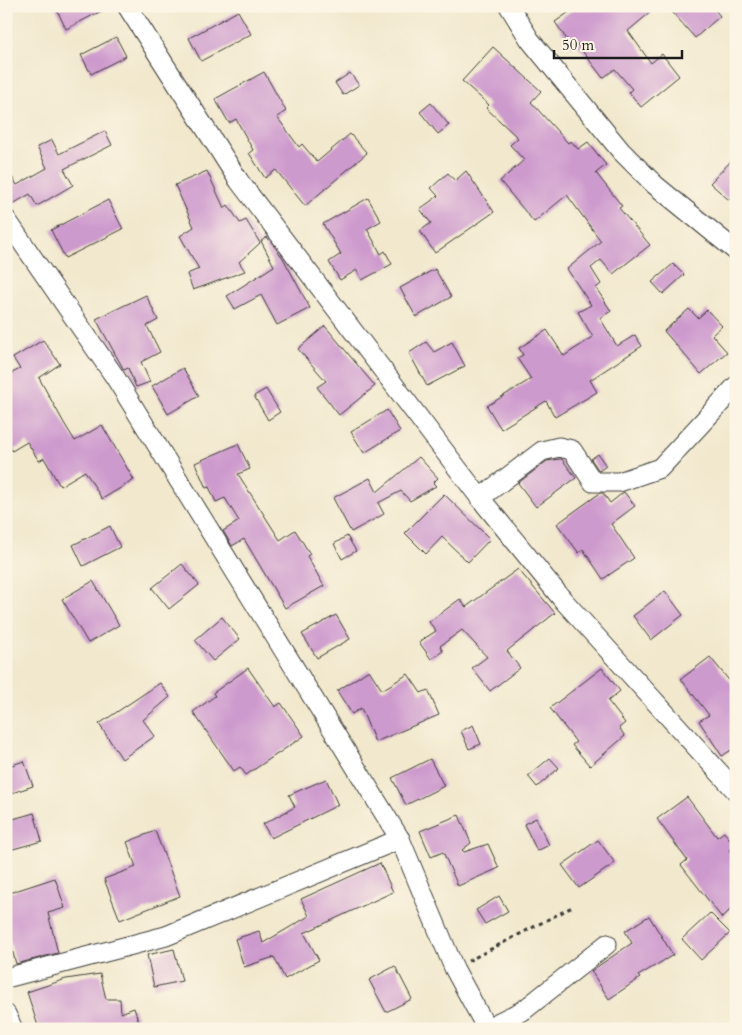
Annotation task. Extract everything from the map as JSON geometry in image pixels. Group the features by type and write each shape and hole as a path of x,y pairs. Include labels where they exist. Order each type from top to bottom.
{"street":[{"path":"127,6 239,181 480,498 563,600 736,790"},
{"path":"509,6 530,40 621,151 655,185 736,251"},
{"path":"6,219 114,377 400,838 454,968 486,1029 524,1010 607,944"},
{"path":"480,498 542,452 559,447 572,450 593,482 619,482 660,468 736,386"},
{"path":"6,978 166,936 400,838"},
{"path":"6,1014 13,1029"}],"path":[{"path":"454,968 572,907"}],"building":[{"path":"55,6 111,6 66,29"},
{"path":"578,6 658,6 628,31 651,63 662,54 679,76 641,107 629,92 632,89 615,69 603,78 577,44 572,47 555,22"},
{"path":"667,6 712,6 720,16 695,38"},
{"path":"238,11 251,34 201,61 189,38"},
{"path":"116,37 126,56 91,74 81,55"},
{"path":"493,47 541,91 531,102 568,143 571,141 578,149 588,142 606,165 596,173 622,206 619,208 650,245 613,274 601,260 591,268 601,284 596,288 611,311 600,318 617,346 635,335 642,346 590,380 597,392 555,417 546,401 501,429 487,406 531,379 517,358 523,355 519,348 547,330 564,356 593,337 578,312 591,305 567,269 601,241 567,195 534,222 500,181 524,160 510,145 518,138 486,108 489,105 462,81"},
{"path":"264,72 286,111 277,117 299,147 302,144 317,162 350,134 367,153 305,206 276,170 265,178 249,153 253,150 236,119 229,123 215,99"},
{"path":"350,73 359,85 343,95 335,83"},
{"path":"431,103 449,125 438,134 420,112"},
{"path":"105,131 112,145 64,169 73,185 37,206 30,194 6,208 6,167 17,185 47,168 37,147 52,140 59,154"},
{"path":"736,156 736,192 729,200 710,183"},
{"path":"207,171 224,208 228,205 240,223 246,220 260,243 239,262 245,271 193,290 187,274 199,269 180,236 194,227 175,185"},
{"path":"466,171 494,212 435,253 420,231 431,223 420,209 438,196 431,188 448,173 455,181"},
{"path":"368,198 381,221 367,229 381,254 385,251 392,264 362,280 357,270 340,280 329,262 341,254 323,224"},
{"path":"108,200 123,229 65,258 51,230"},
{"path":"267,237 283,258 310,308 277,325 261,295 235,309 227,296 274,266 261,241"},
{"path":"673,264 684,275 663,294 652,282"},
{"path":"435,269 451,297 416,317 400,288"},
{"path":"146,295 158,320 147,326 160,352 141,362 150,382 136,387 128,368 124,370 96,319"},
{"path":"689,309 698,318 707,310 722,326 712,335 727,352 701,374 664,331"},
{"path":"325,326 375,386 339,415 317,387 326,381 298,349"},
{"path":"43,340 60,364 39,378 75,441 102,425 134,480 102,499 85,471 60,486 44,458 39,461 27,442 12,451 6,441 6,376 20,369 13,358"},
{"path":"426,342 434,352 452,342 465,366 427,386 409,353"},
{"path":"183,368 199,396 168,414 152,386"},
{"path":"266,389 280,412 268,420 254,396"},
{"path":"387,410 400,431 364,453 351,432"},
{"path":"238,444 250,469 238,474 280,540 295,530 310,554 307,556 324,586 285,608 244,539 232,546 223,531 239,521 225,498 216,502 209,487 206,488 195,463"},
{"path":"598,454 606,466 599,471 591,459"},
{"path":"419,457 438,478 433,483 436,486 410,501 401,491 378,503 384,514 351,532 333,498 370,478 377,492"},
{"path":"562,459 576,478 536,507 518,483 547,461"},
{"path":"624,492 635,506 611,524 634,558 603,579 583,549 579,553 557,524 600,493 603,493 610,503"},
{"path":"444,494 490,539 468,562 442,537 426,554 405,533"},
{"path":"110,526 120,547 83,566 73,545"},
{"path":"347,536 356,551 342,559 334,544"},
{"path":"182,564 199,585 169,609 152,588"},
{"path":"518,569 555,613 507,651 520,668 490,691 472,668 487,657 462,630 440,646 443,651 431,659 419,642 436,631 429,622 460,599 466,607"},
{"path":"93,581 119,625 88,643 62,599"},
{"path":"665,591 683,615 651,640 633,616"},
{"path":"336,615 350,639 317,658 302,634"},
{"path":"222,617 240,639 213,661 195,640"},
{"path":"710,657 736,689 736,747 722,756 699,721 709,715 681,679"},
{"path":"248,668 275,707 281,703 304,736 246,775 240,767 234,771 193,712 215,696 213,693"},
{"path":"602,668 620,691 608,701 625,723 619,728 625,736 590,766 572,745 576,742 550,708"},
{"path":"369,670 382,690 408,674 421,693 428,690 439,715 375,742 361,708 352,714 337,691"},
{"path":"160,683 170,697 143,720 155,736 122,759 99,724"},
{"path":"473,725 481,744 469,749 461,731"},
{"path":"550,758 559,768 537,787 528,776"},
{"path":"430,759 444,786 406,805 392,778"},
{"path":"24,761 33,786 6,795 6,767"},
{"path":"326,779 338,805 271,838 263,824 295,807 289,795"},
{"path":"687,797 717,837 724,832 735,846 729,850 736,860 736,904 722,918 681,865 687,860 657,819"},
{"path":"34,813 42,841 6,851 6,821"},
{"path":"459,815 471,843 462,850 464,852 488,844 499,868 458,886 443,852 431,857 420,831"},
{"path":"536,818 549,845 537,851 524,824"},
{"path":"155,831 180,896 120,920 104,879 136,867 127,842"},
{"path":"598,840 615,863 579,888 562,865"},
{"path":"380,863 393,892 304,933 319,960 285,979 274,957 244,967 235,939 259,931 263,943 309,916 301,899"},
{"path":"55,878 65,908 48,913 58,953 16,964 6,927 6,894"},
{"path":"499,896 508,911 485,924 476,910"},
{"path":"710,913 730,933 701,960 682,939"},
{"path":"649,916 673,955 638,976 640,978 609,999 591,971 632,943 625,931"},
{"path":"174,949 182,981 154,987 147,955"},
{"path":"395,966 412,999 386,1012 369,980"},
{"path":"100,974 106,999 120,999 121,1013 134,1008 141,1029 39,1029 27,992 66,979"}]}
